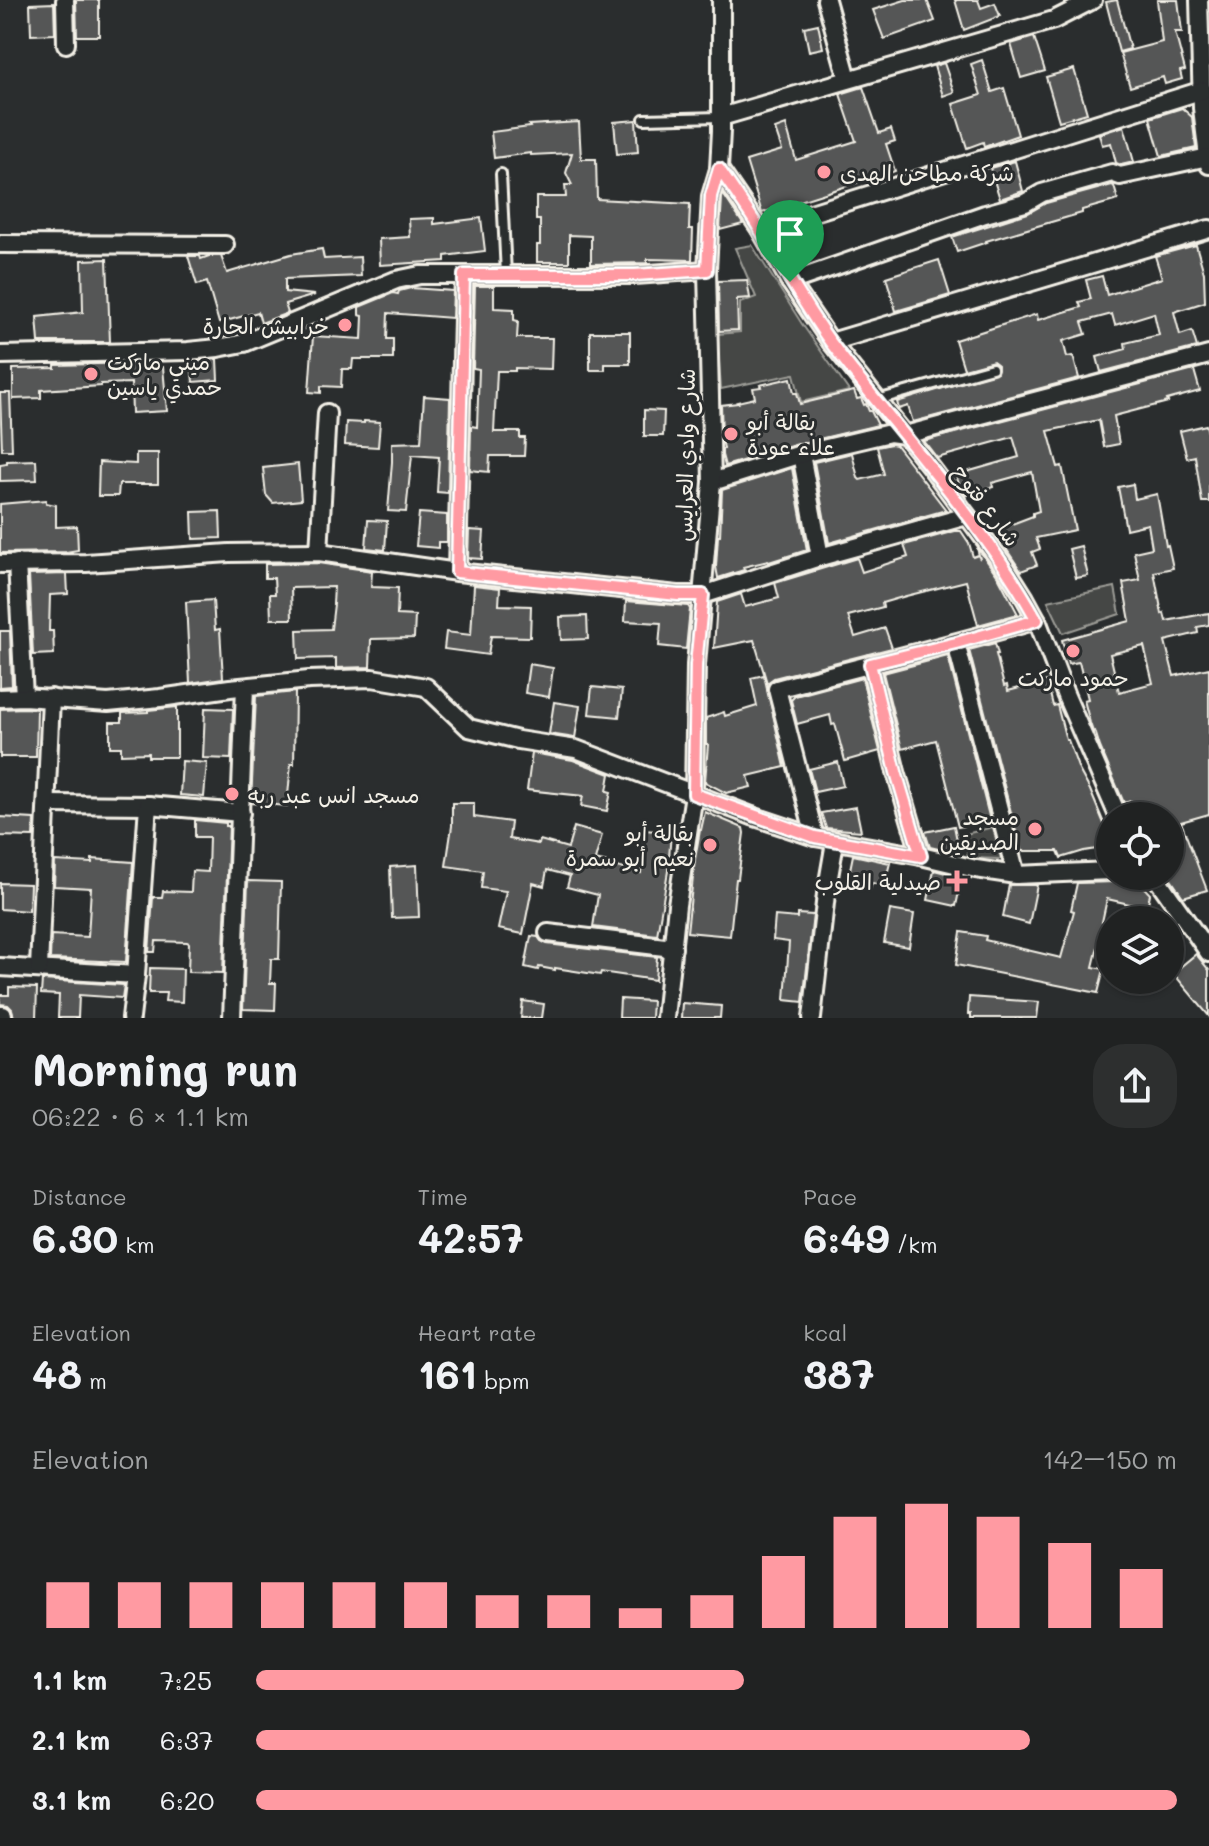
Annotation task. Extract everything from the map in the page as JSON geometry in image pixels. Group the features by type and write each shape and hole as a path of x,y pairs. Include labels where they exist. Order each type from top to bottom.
{"street":[{"path":"65,0 66,44"},
{"path":"721,0 721,124 848,79 1054,20 1093,0"},
{"path":"826,0 848,79"},
{"path":"1199,0 1206,64 1202,108 1209,165"},
{"path":"760,229 1203,90"},
{"name":"شارع وادي العرايس","path":"665,1018 677,905 694,794 696,665 712,482 707,270 711,196 719,169 721,124"},
{"path":"790,282 1025,203 1042,193 1112,173 1120,176 1208,157"},
{"name":"شارع فتوح","path":"719,169 831,342 1006,568 1037,620 1112,802"},
{"path":"831,342 1209,229"},
{"path":"0,244 225,245"},
{"path":"0,355 218,348 244,343 396,280 420,275 635,275 707,270"},
{"path":"457,572 464,275"},
{"path":"712,482 801,454 890,433 905,435 1209,355"},
{"path":"319,552 327,413"},
{"path":"801,454 820,557"},
{"path":"0,564 319,552 457,572 703,595 820,557 967,516"},
{"path":"17,563 24,697"},
{"path":"815,837 777,689 1037,620"},
{"path":"956,643 1016,875"},
{"path":"870,664 896,772 921,856"},
{"path":"0,698 108,703 309,680 372,678 426,687 469,728 576,749 815,837 1016,875 1096,872"},
{"path":"232,1018 245,687"},
{"path":"39,968 51,698"},
{"path":"47,804 148,805 241,813"},
{"path":"131,1018 148,805"},
{"path":"812,1018 835,842"},
{"path":"1165,890 1209,953"},
{"path":"548,933 673,948"},
{"path":"0,967 136,975"}],"lane":[{"path":"644,119 721,124"},
{"path":"501,174 506,275"},
{"path":"877,400 992,368"}],"shaded area":[{"path":"752,245 849,391 801,402 794,374 721,389 717,334 740,332 740,303 756,297 735,248"},
{"path":"1115,587 1120,614 1063,633 1048,601"},
{"path":"993,827 1001,859 969,858 962,835"}],"building":[{"path":"76,0 99,0 99,36 77,36"},
{"path":"905,0 927,0 935,21 884,39 873,10"},
{"path":"955,0 978,0 981,8 995,3 1000,16 964,30"},
{"path":"1117,0 1130,49 1119,52 1106,2"},
{"path":"1157,0 1178,0 1182,32 1175,32 1185,70 1180,71 1182,79 1165,84 1163,77 1130,87 1120,53 1162,42"},
{"path":"54,3 55,34 31,35 30,4"},
{"path":"818,24 823,48 809,51 804,27"},
{"path":"1034,37 1045,71 1021,78 1011,44"},
{"path":"982,60 992,92 1004,88 1018,135 984,147 983,142 967,148 953,104 981,95 971,64"},
{"path":"944,63 954,92 943,96 934,66"},
{"path":"1074,69 1087,113 1059,121 1046,77"},
{"name":"شركة مطاحن الهدى","path":"863,87 879,133 891,129 895,141 886,144 895,171 873,181 872,178 762,213 746,161 782,150 775,129 786,125 796,160 856,141 840,94"},
{"path":"1182,108 1192,117 1196,148 1161,156 1150,118"},
{"path":"636,120 638,152 617,154 614,122"},
{"path":"579,122 581,159 596,159 597,199 690,204 692,260 647,259 647,263 591,264 591,236 569,235 569,262 537,262 540,220 536,220 536,197 566,197 565,185 572,185 566,173 572,153 531,153 494,158 491,132 529,125"},
{"path":"1124,126 1134,162 1121,165 1116,163 1111,143 1102,145 1099,134"},
{"path":"1015,161 1023,191 1000,199 990,168"},
{"path":"1112,185 1118,200 957,252 952,237 1028,213 1046,203"},
{"path":"723,194 743,224 720,230 722,198"},
{"path":"434,218 434,224 481,218 485,251 445,256 445,261 380,265 379,239 410,237 409,219"},
{"path":"1196,245 1204,273 1205,302 1174,312 1180,335 1192,331 1197,347 1101,372 1097,357 1126,349 1125,343 1159,335 1154,313 1115,325 1112,314 1082,322 1086,334 1063,341 1067,357 1073,356 1079,378 913,422 908,406 899,409 897,402 997,372 998,365 993,361 964,369 955,340 1037,314 1038,320 1081,307 1079,302 1091,299 1086,280 1102,276 1107,295 1162,278 1155,256"},
{"path":"322,249 324,259 360,257 361,276 285,279 285,292 315,295 285,304 288,313 261,323 258,312 219,323 207,282 197,285 188,256 200,256 201,259 221,256 227,273 291,254"},
{"path":"107,259 110,342 39,342 37,317 83,312 82,260"},
{"path":"939,260 950,295 896,311 886,277"},
{"path":"747,280 750,298 737,299 738,330 719,331 718,281"},
{"path":"475,286 494,286 494,308 514,309 514,320 518,321 517,338 552,338 551,369 497,371 494,432 520,432 520,438 525,438 524,456 490,456 489,472 470,470 471,426 477,427 479,369 473,368"},
{"path":"411,288 453,291 452,318 388,313 387,339 393,339 393,359 353,359 352,369 342,369 341,387 321,386 321,393 309,392 313,336 362,339 363,316 359,315 359,307"},
{"path":"590,332 630,332 630,364 605,364 605,370 590,370"},
{"path":"217,359 218,380 193,382 191,362"},
{"path":"138,363 138,369 163,367 167,411 132,413 131,383 41,390 41,398 13,399 13,369"},
{"path":"1194,370 1200,391 1114,416 1119,444 1104,447 1099,420 1048,431 1058,467 1062,466 1075,530 1036,538 1040,549 1032,552 1037,565 1021,571 1007,550 999,529 1039,511 1032,472 992,483 993,487 966,495 956,475 1019,457 1013,437 937,458 924,441"},
{"path":"791,378 800,404 854,391 878,425 725,466 721,405 755,398 753,388"},
{"path":"0,393 10,393 12,450 2,450"},
{"path":"424,396 450,398 448,493 437,492 439,457 412,455 406,512 388,511 392,443 421,442"},
{"path":"644,410 664,411 663,436 644,436"},
{"path":"346,422 380,422 378,447 345,445"},
{"path":"1206,425 1209,437 1209,502 1202,502 1195,456 1187,458 1180,431"},
{"path":"896,445 946,510 829,543 814,462 852,453 860,480 884,474 877,447"},
{"path":"136,453 158,453 158,484 119,484 118,496 98,496 99,462 136,464"},
{"path":"36,460 37,480 0,481 0,464"},
{"path":"298,464 301,500 273,503 266,495 263,468"},
{"path":"792,468 807,550 743,567 744,570 718,578 716,567 722,490"},
{"path":"1133,484 1135,499 1157,494 1173,568 1154,572 1162,614 1166,621 1209,613 1209,625 1197,627 1198,633 1165,641 1174,676 1209,668 1209,814 1184,821 1184,802 1124,802 1090,723 1079,662 1068,664 1062,640 1130,621 1123,583 1140,580 1134,552 1152,548 1148,524 1126,529 1118,487","holes":["1144,646 1153,683 1119,692 1110,654"]},
{"path":"46,500 46,503 56,505 56,527 77,526 78,550 0,553 0,504"},
{"path":"220,511 221,538 193,539 192,512"},
{"path":"419,513 447,515 447,542 438,542 438,548 416,546"},
{"path":"368,520 387,521 385,550 366,548"},
{"path":"469,530 484,531 482,559 468,558"},
{"path":"961,531 973,557 978,555 980,559 977,548 982,554 1018,614 978,625 966,581 906,596 882,603 883,607 848,616 855,637 885,628 892,648 774,678 767,683 754,640 714,648 717,602 741,594 745,607 779,598 775,583 857,558 862,572 908,557 904,545"},
{"path":"1081,546 1088,576 1076,578 1069,549"},
{"path":"318,563 372,571 371,587 398,588 397,615 415,616 414,638 371,639 370,667 336,668 336,658 298,659 297,630 331,629 334,587 291,588 292,619 271,619 270,594 275,594 274,578 265,578 265,564"},
{"path":"67,574 68,594 50,595 49,631 53,631 54,654 33,655 29,575"},
{"path":"474,585 500,588 499,605 531,606 530,637 491,636 488,655 444,649 446,632 471,635"},
{"path":"213,600 215,630 220,629 223,678 190,683 186,602"},
{"path":"626,601 688,606 686,649 659,646 661,623 625,621"},
{"path":"587,616 588,639 561,640 560,617"},
{"path":"0,631 10,631 12,686 0,687"},
{"path":"995,643 1004,686 1007,685 1008,691 1047,681 1066,740 1096,804 1096,849 1061,858 1058,851 1021,851 969,650"},
{"path":"948,656 990,820 958,827 936,740 902,749 883,673"},
{"path":"529,664 553,668 549,697 525,693"},
{"path":"764,675 785,767 748,776 751,787 726,793 705,782 708,744 706,718 724,712 725,716 757,706 751,678"},
{"path":"862,678 880,751 845,761 830,715 797,724 791,700 795,696"},
{"path":"592,687 622,690 619,717 589,714"},
{"path":"295,692 294,764 291,764 287,806 251,803 256,696"},
{"path":"554,702 580,706 575,738 549,734"},
{"path":"177,707 177,757 148,757 148,753 121,754 121,747 110,747 110,722 122,722 122,713"},
{"path":"205,708 233,709 231,759 203,758"},
{"path":"0,709 37,709 36,757 0,757"},
{"path":"532,753 573,760 610,774 607,791 611,792 607,811 581,806 583,796 527,790"},
{"path":"182,761 207,763 204,797 180,795"},
{"path":"838,762 843,786 815,792 809,769"},
{"path":"452,803 474,803 474,817 511,822 509,839 539,844 540,840 568,848 574,827 602,835 595,860 641,873 644,830 671,832 657,935 593,927 598,895 567,887 570,876 547,870 544,886 533,883 523,934 498,929 506,891 481,888 483,871 446,866"},
{"path":"856,807 861,831 826,828 821,813"},
{"path":"705,812 743,828 730,936 687,932 695,859"},
{"path":"0,817 34,819 33,837 0,836"},
{"path":"195,820 226,823 229,826 223,973 188,972 187,942 156,941 155,952 149,952 153,897 162,897 163,891 191,892 192,871 208,872 209,837 195,837"},
{"path":"954,826 960,854 930,847 925,832"},
{"path":"1184,830 1207,890 1183,897 1178,890 1184,890"},
{"path":"853,855 890,863 884,886 872,883 870,890 847,884"},
{"path":"92,859 133,862 126,962 50,959 51,935 88,937 91,888 54,886 55,861 92,863"},
{"path":"417,865 419,917 392,918 390,867"},
{"path":"934,870 960,878 956,906 928,900"},
{"path":"248,881 281,882 279,959 271,959 270,983 276,983 275,1010 243,1009"},
{"path":"0,883 30,884 29,911 0,909"},
{"path":"1077,883 1096,883 1096,890 1146,890 1150,894 1147,906 1107,899 1105,906 1096,906 1093,967 1096,968 1096,993 956,965 961,932 986,936 985,940 1061,958 1074,911 1071,910"},
{"path":"1009,885 1037,885 1029,924 1003,917"},
{"path":"890,910 914,914 909,947 884,943"},
{"path":"797,914 813,915 803,1002 785,1000 789,942 773,940 775,916 797,918"},
{"path":"531,936 547,944 657,957 655,980 601,972 600,975 525,967"},
{"path":"1196,954 1209,970 1209,1016 1184,986 1184,964"},
{"path":"150,968 183,969 182,1002 165,1001 166,993 149,993"},
{"path":"42,980 124,985 122,998 79,995 78,1018 58,1018 59,995 41,994"},
{"path":"9,987 37,988 36,1018 14,1018 8,1005 0,1004 0,995 9,995"},
{"path":"969,997 1039,1002 1037,1018 971,1018 968,1014"},
{"path":"620,999 652,1001 651,1018 619,1018"},
{"path":"523,1001 544,1004 542,1018 521,1018"},
{"path":"682,1003 721,1006 720,1018 681,1018"}],"place":[{"name":"شركة مطاحن الهدى","path":"824,172"},
{"name":"خرابيش الحارة","path":"345,325"},
{"name":"ميني ماركت حمدي ياسين","path":"91,374"},
{"name":"بقالة أبو علاء عودة","path":"731,434"},
{"name":"حمود ماركت","path":"1073,651"},
{"name":"مسجد انس عبد ربه","path":"232,794"},
{"name":"مسجد الصديقين","path":"1035,829"},
{"name":"بقالة أبو نعيم أبو سمرة","path":"710,845"},
{"name":"صيدلية القلوب","path":"957,881"}],"route":[{"path":"719,169 760,229 790,282 831,342 1006,568 1037,620 870,664 896,772 921,856 815,837 694,794 696,665 703,595 457,572 464,275 635,275 707,270 711,196 719,169"}]}
